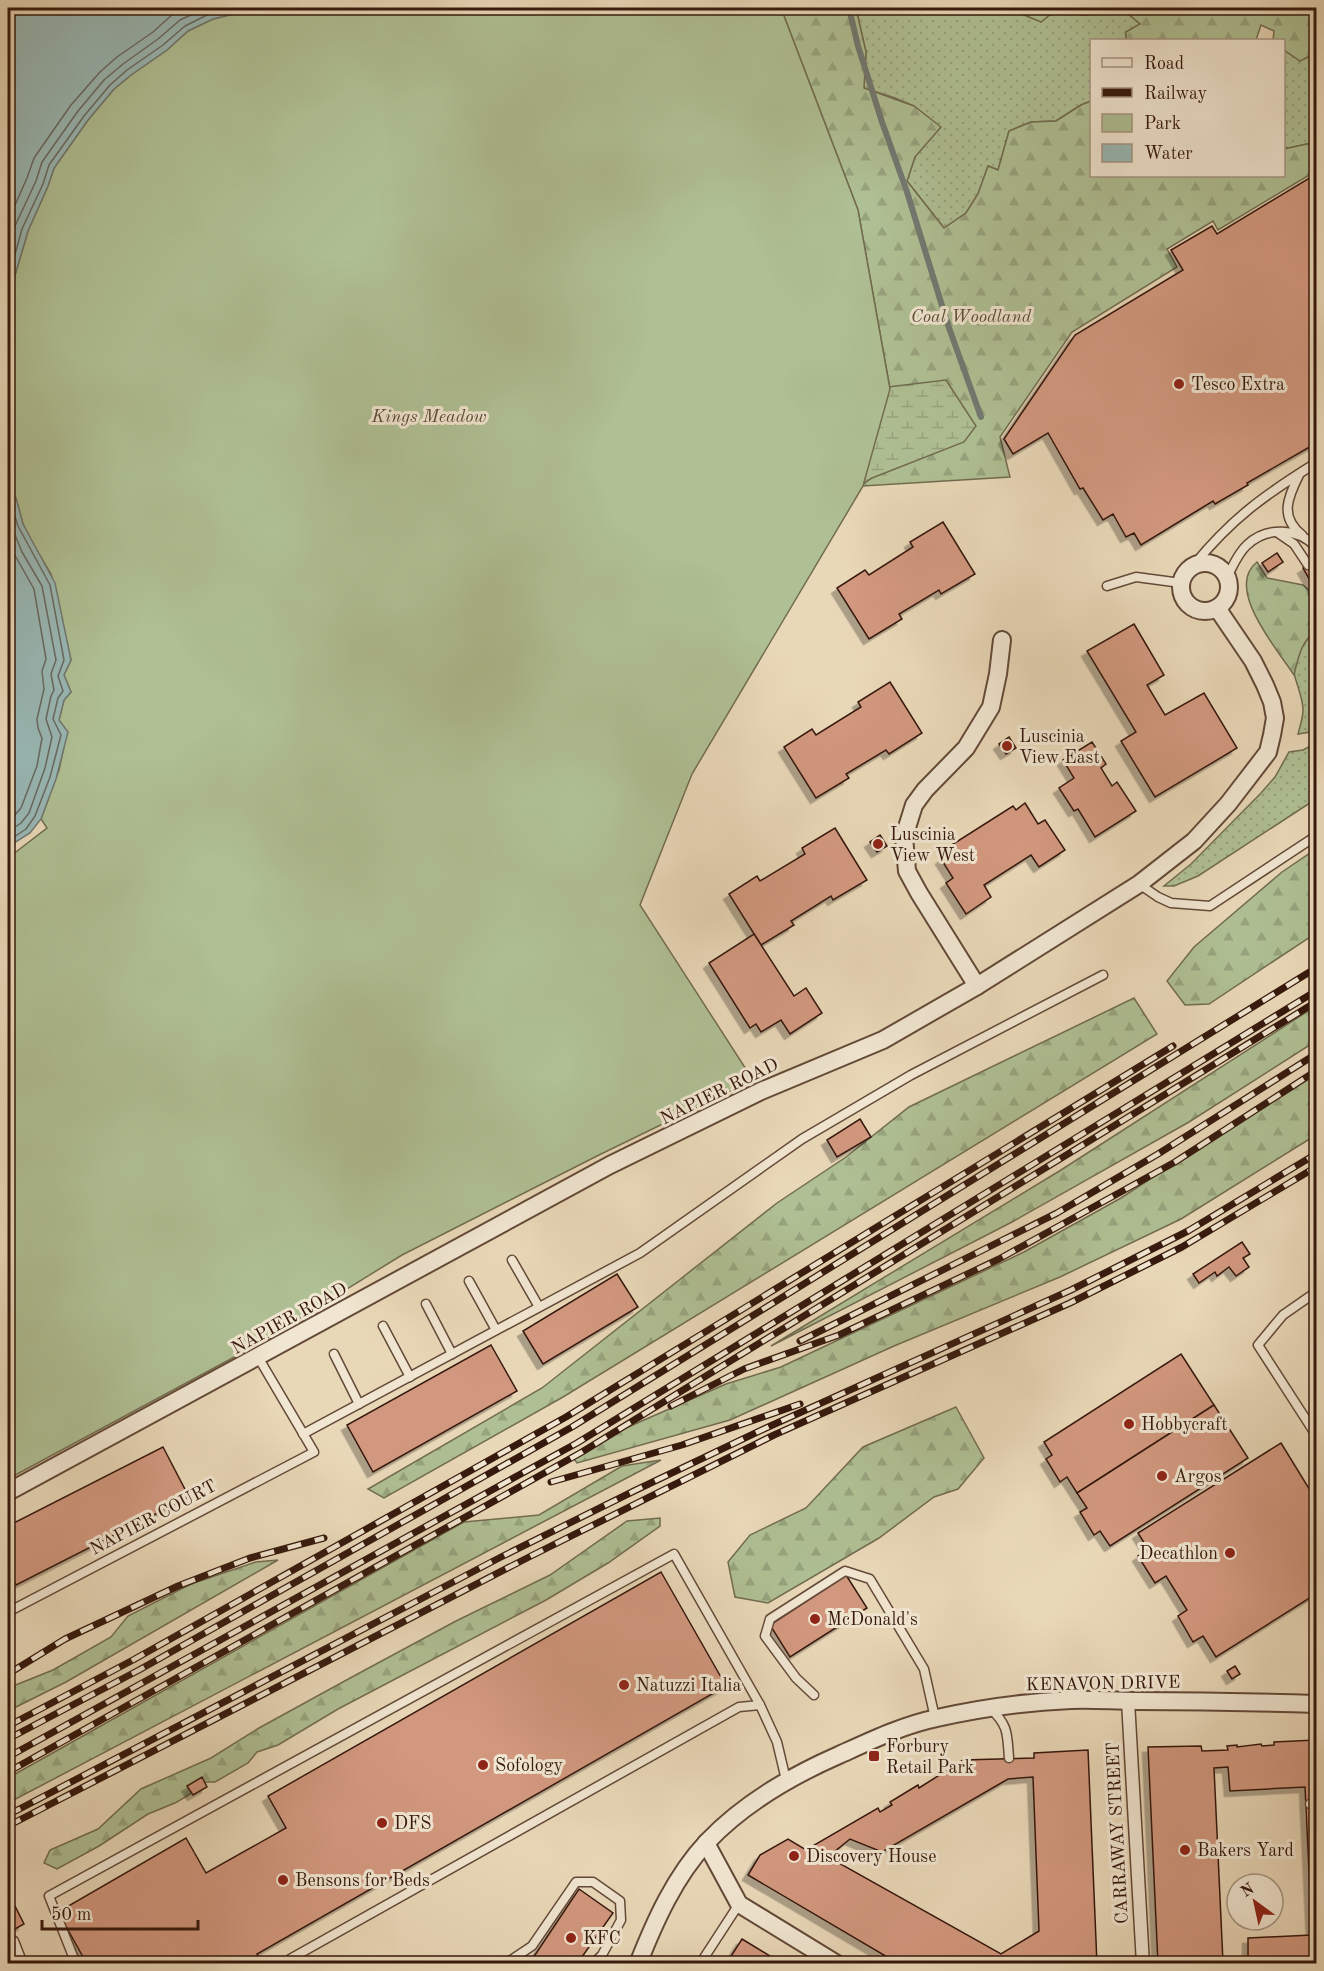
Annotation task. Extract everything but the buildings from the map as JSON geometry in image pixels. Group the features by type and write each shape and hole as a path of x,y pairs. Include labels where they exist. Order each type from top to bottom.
{"street":[{"path":"1210,563 1217,566 1227,577 1229,591 1227,598 1217,608 1204,611 1191,607 1182,597 1181,583 1188,569 1194,565 1210,563"},
{"name":"NAPIER ROAD","path":"8,1492 610,1165 761,1091 883,1040 977,986 1139,884 1194,841 1228,804 1268,752 1275,718 1272,702 1263,679 1217,608"},
{"path":"977,986 919,893 908,871 904,837 914,805 925,790 966,748 991,707 1002,640"},
{"name":"KENAVON DRIVE","path":"639,1964 655,1921 686,1869 706,1843 750,1805 786,1780 903,1728 935,1718 990,1708 1071,1700 1317,1704"},
{"name":"CARRAWAY STREET","path":"1128,1701 1143,1964"},
{"path":"706,1843 739,1904 837,1964"}],"lane":[{"path":"1194,565 1232,523 1274,489 1317,463"},
{"path":"1299,474 1290,493 1287,509 1289,521 1295,529 1316,545"},
{"path":"1227,577 1248,544 1266,534 1276,531 1305,537"},
{"path":"1276,531 1294,544 1308,565"},
{"path":"1107,586 1136,577 1181,583"},
{"path":"1139,884 1171,903 1210,906 1317,836"},
{"path":"258,1357 303,1434 640,1253 802,1139 911,1075 1102,975"},
{"path":"512,1260 539,1307"},
{"path":"469,1281 496,1330"},
{"path":"1317,1293 1283,1315 1258,1345 1317,1435"},
{"path":"426,1304 452,1354"},
{"path":"383,1326 410,1377"},
{"path":"334,1354 359,1404"},
{"name":"NAPIER COURT","path":"8,1612 314,1452 303,1434"},
{"path":"76,1964 49,1896 674,1554 760,1706 777,1742 786,1780"},
{"path":"814,1695 796,1678 765,1636 770,1618 845,1572 870,1579 924,1669 935,1718"},
{"path":"290,1964 290,1959 739,1707 760,1706"},
{"path":"990,1708 1001,1719 1006,1731 1009,1758"},
{"path":"505,1964 532,1946 576,1882 592,1882 620,1901 621,1920 602,1955 593,1964"},
{"path":"700,1964 739,1904"},
{"path":"8,1945 14,1941 23,1964"}],"green space":[{"name":"Kings Meadow","path":"258,8 781,8 858,210 890,389 863,486 692,774 640,905 753,1080 402,1255 253,1347 8,1479 8,858 47,828 41,819 59,770 66,737 59,720 64,700 71,692 64,675 71,660 51,574 23,524 16,498 8,481 8,415 14,380 8,365 8,299 28,231 54,168 88,120 114,89 167,50 188,31 213,19"},
{"name":"Coal Woodland","path":"781,8 870,8 857,13 866,52 864,88 914,106 941,127 915,157 907,181 944,228 966,213 978,194 988,166 998,170 1009,131 1031,122 1056,121 1090,101 1090,177 1285,177 1285,149 1316,142 1316,171 1218,230 1213,221 1167,249 1177,267 1072,332 1000,437 1010,477 863,486 890,389 858,210"},
{"path":"870,8 957,8 1022,14 1041,22 1058,8 1082,15 1126,12 1140,24 1126,32 1126,39 1090,39 1090,101 1056,121 1031,122 1009,131 998,170 988,166 978,194 966,213 944,228 907,181 915,157 914,106 864,88 866,52 857,12"},
{"path":"957,8 1058,8 1041,22 1022,14"},
{"path":"1062,8 1316,8 1316,53 1300,61 1285,51 1285,39 1273,39 1274,31 1261,25 1256,39 1126,39 1126,32 1140,24 1126,12 1082,15"},
{"path":"1285,51 1300,61 1316,53 1316,142 1285,149"},
{"path":"946,380 976,426 964,442 872,478 813,515 847,392"},
{"path":"1257,562 1267,578 1303,585 1310,591 1314,589 1316,592 1316,632 1304,645 1294,675 1266,635 1250,602 1246,587 1248,573"},
{"path":"1316,632 1316,731 1298,734 1303,710 1294,672 1295,665 1303,645"},
{"path":"1316,743 1316,799 1198,876 1174,886 1164,886 1191,864 1261,793 1275,777 1289,752 1303,750"},
{"path":"1316,849 1316,933 1209,1004 1185,1005 1167,981 1194,947 1282,872"},
{"path":"1134,998 1157,1034 563,1397 384,1498 368,1489 542,1388 777,1203 846,1157 909,1107"},
{"path":"1316,1006 1316,1041 1189,1122 1012,1222 771,1346 1061,1170"},
{"path":"1316,1071 1316,1135 1181,1219 1060,1277 894,1346 730,1420 577,1463 571,1455 610,1435 726,1384 781,1367 1024,1252 1121,1198"},
{"path":"956,1407 984,1458 958,1489 934,1497 879,1538 768,1603 735,1597 728,1562 750,1535 806,1508 863,1447"},
{"path":"661,1460 8,1803 8,1778 464,1522 539,1515 622,1466"},
{"path":"660,1518 660,1526 608,1563 546,1600 338,1709 278,1745 257,1752 248,1763 215,1782 206,1782 196,1791 175,1803 148,1814 99,1846 57,1869 44,1863 50,1850 98,1829 141,1789 211,1758 259,1728 352,1677 456,1621 550,1575 627,1521"},
{"path":"278,1560 66,1682 8,1711 8,1688 53,1670 111,1637 128,1616 191,1584 256,1562"}],"water":[{"path":"8,8 258,8 213,19 188,31 167,50 114,89 88,120 54,168 28,231 8,299"},
{"path":"8,481 16,498 23,524 55,583 71,660 64,675 71,692 64,700 59,720 68,732 56,779 41,819 30,833 8,847"}],"waterway":[{"path":"849,8 858,46 882,122 907,192 948,325 981,417"}],"railway":[{"path":"8,1739 139,1670 572,1427 1316,968"},
{"path":"8,1757 577,1443 1316,991"},
{"path":"8,1772 582,1452 1316,1002"},
{"path":"8,1726 133,1660 566,1417 1173,1046"},
{"path":"800,1341 1057,1213 1158,1154 1316,1054"},
{"path":"671,1406 744,1369 839,1335 999,1259 1175,1162 1316,1071"},
{"path":"8,1815 501,1557 634,1491 766,1428 1071,1290 1188,1231 1316,1154"},
{"path":"8,1826 529,1557 774,1435 1070,1303 1182,1247 1316,1167"},
{"path":"551,1482 682,1445 800,1404"},
{"path":"8,1674 65,1639 178,1586 250,1558 324,1538"}],"place":[{"name":"Tesco Extra","path":"1179,384"},
{"name":"Luscinia View East","path":"1007,746"},
{"name":"Luscinia View West","path":"878,844"},
{"name":"Hobbycraft","path":"1129,1424"},
{"name":"Argos","path":"1162,1476"},
{"name":"Decathlon","path":"1230,1553"},
{"name":"McDonald's","path":"815,1619"},
{"name":"Natuzzi Italia","path":"624,1685"},
{"name":"Forbury Retail Park","path":"874,1756"},
{"name":"Sofology","path":"483,1765"},
{"name":"DFS","path":"382,1823"},
{"name":"Bakers Yard","path":"1185,1850"},
{"name":"Discovery House","path":"794,1856"},
{"name":"Bensons for Beds","path":"283,1880"},
{"name":"KFC","path":"571,1938"}]}
